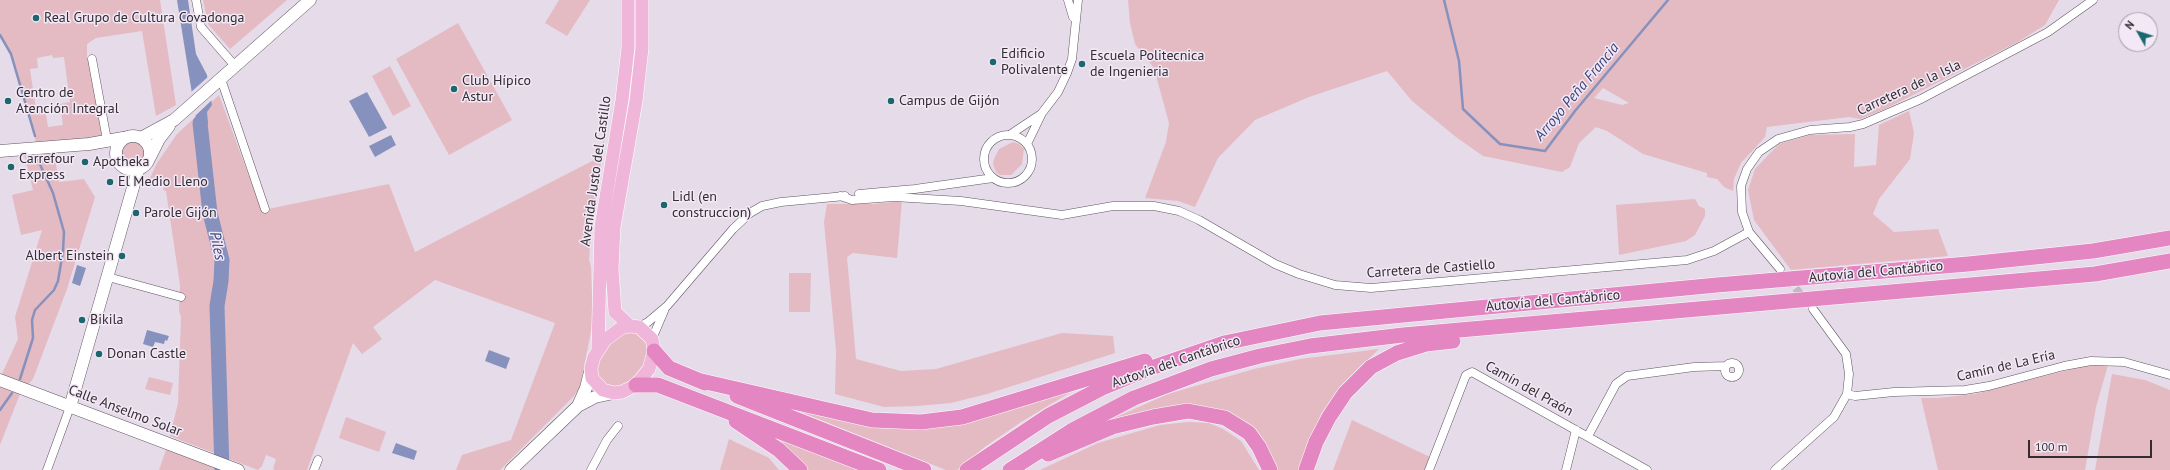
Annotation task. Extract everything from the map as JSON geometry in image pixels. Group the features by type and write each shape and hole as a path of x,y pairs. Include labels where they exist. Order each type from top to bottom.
{"highway":[{"name":"Autovía del Cantábrico","path":"967,470 1048,416 1102,388 1155,366 1250,336 1320,323 1398,314 1968,264 2094,251 2170,238"},
{"name":"Autovía del Cantábrico","path":"1010,470 1071,431 1134,398 1211,369 1260,356 1310,346 1396,336 2095,274 2170,261"},
{"path":"1306,470 1316,442 1328,417 1345,393 1371,367 1397,353 1426,344 1632,321 1698,309"},
{"path":"697,380 872,420 921,422 962,417 1252,328 1318,316 1398,314"},
{"path":"653,345 669,368 924,470"},
{"path":"636,385 658,385 879,470"},
{"path":"710,404 779,450 800,470"},
{"path":"1017,470 1089,436 1112,428 1152,417 1188,411 1225,418 1249,433 1259,447 1270,470"}],"main road":[{"name":"Avenida Justo del Castillo","path":"598,347 602,227 622,100 628,48 628,0"},
{"name":"Avenida Justo del Castillo","path":"635,327 615,312 612,269 614,228 636,101 642,48 642,0"},
{"path":"635,327 653,345 649,369 636,385 622,392 614,393 603,390 592,378 591,368 598,347 613,333 635,327"}],"street":[{"path":"196,0 201,27 235,66"},
{"path":"141,138 174,120 190,107 310,0"},
{"path":"1068,0 1075,22"},
{"path":"1027,144 1042,113 1058,92 1072,59 1078,0"},
{"name":"Carretera de la Isla","path":"1780,269 1749,232 1742,212 1741,186 1747,169 1759,152 1778,139 1810,130 1850,128 1863,124 1921,99 2048,32 2093,0"},
{"path":"92,59 106,140"},
{"path":"221,79 265,209"},
{"path":"1011,134 1021,138 1027,144 1032,156 1031,167 1027,174 1019,181 1011,183 1000,182 993,178 986,168 985,152 989,144 996,138 1011,134 1042,113"},
{"path":"47,470 70,407 138,170 148,163 159,139 174,120"},
{"path":"0,151 89,144 135,135 148,143 150,157"},
{"path":"123,138 116,149 120,163 129,179 129,204"},
{"path":"89,144 108,151 120,163 138,170"},
{"path":"951,184 979,174 986,168"},
{"path":"915,189 993,178"},
{"name":"Carretera de Castiello","path":"635,327 648,322 667,306 733,229 750,213 762,206 781,202 915,189 924,197 936,200"},
{"name":"Carretera de Castiello","path":"840,196 852,200 894,197 961,201 1062,215 1113,206 1154,206 1179,211 1199,220 1275,264 1299,274 1335,285 1371,288 1688,260 1714,251 1749,232"},
{"path":"108,277 181,297"},
{"name":"Carretera de Castiello","path":"653,345 656,327 667,306"},
{"path":"1775,470 1834,417 1847,394 1849,374 1846,354 1813,309"},
{"name":"Camín de La Ería","path":"1847,394 1855,396 1894,392 1965,390 1989,386 2064,366 2091,361 2124,362 2170,376"},
{"path":"1588,436 1616,384 1627,376 1694,367 1726,366"},
{"path":"578,406 586,388 591,368"},
{"name":"Camín del Praón","path":"1429,470 1466,375 1472,372 1647,470"},
{"name":"Calle Anselmo Solar","path":"4,382 236,469"},
{"path":"511,470 578,406 595,397 614,393"},
{"path":"591,470 607,440 618,426"},
{"path":"1566,470 1576,430"},
{"path":"314,470 318,460"}],"shaded area":[{"path":"0,0 160,0 176,105 156,116 142,31 96,38 87,44 87,59 92,59 107,140 53,147 59,182 84,179 95,197 67,289 33,379 20,394 0,445 0,378 18,339 15,317 42,230 21,235 12,195 33,190 23,150 36,149 35,136 11,54 0,35","holes":["52,55 53,58 64,57 70,102 60,104 63,125 48,127 45,109 36,110 30,69 38,68 37,58"]},
{"path":"203,0 287,0 230,49 208,24"},
{"path":"559,0 590,0 567,36 545,23"},
{"path":"1128,0 2059,0 2045,25 2016,43 1887,108 1860,119 1849,117 1767,127 1765,137 1741,163 1734,179 1733,191 1724,187 1717,179 1707,177 1707,173 1643,154 1607,131 1596,127 1579,143 1570,167 1562,172 1483,156 1456,137 1412,101 1387,71 1309,97 1255,120 1218,158 1195,207 1178,201 1145,198 1166,142 1169,123 1154,68 1135,44 1130,23","holes":["1603,88 1629,103 1622,105 1594,98"]},
{"name":"Club Hípico Astur","path":"458,23 512,120 449,155 396,59"},
{"path":"390,66 411,106 393,116 372,76"},
{"path":"219,95 261,209 268,209 389,184 415,252 598,158 605,136 593,213 589,259 591,268 593,321 580,387 574,396 500,470 456,470 462,455 511,440 555,323 435,280 373,327 382,339 362,354 353,343 307,470 275,470 273,469 276,459 266,455 262,466 258,470 170,436 178,403 181,317 179,311 180,285 166,191 163,190 165,182 150,178 157,163 177,134"},
{"path":"1909,111 1914,133 1910,159 1879,199 1873,214 1894,232 1938,229 1948,256 1791,270 1754,220 1748,190 1755,169 1779,144 1810,135 1855,134 1854,167 1876,165 1879,125"},
{"path":"133,142 141,145 144,153 141,161 133,164 125,161 122,153 125,145"},
{"path":"1013,142 1019,144 1024,149 1022,164 1011,175 1000,175 996,172 993,164 994,159 999,149"},
{"path":"1695,199 1699,206 1705,209 1705,216 1695,235 1686,241 1619,255 1616,205"},
{"path":"902,201 897,258 853,253 847,257 856,359 901,371 936,369 1062,333 1113,336 1115,353 987,394 951,403 884,407 835,394 836,351 824,222 827,204 875,204"},
{"path":"789,273 811,273 810,312 789,312"},
{"path":"639,327 654,351 629,389 596,384 594,357 605,340"},
{"path":"1379,349 1338,389 1321,414 1301,470 1275,470 1267,447 1256,431 1227,412 1105,422 1168,394 1254,369 1300,359"},
{"path":"2088,365 2108,365 2096,407 2085,470 1938,470 1921,398 1938,398 1975,394"},
{"path":"2112,374 2145,380 2170,390 2170,470 2095,470"},
{"path":"149,377 173,383 170,395 145,389"},
{"path":"1086,383 1021,422 986,446 957,470 946,470 786,406 934,425"},
{"path":"346,417 386,432 379,452 339,438"},
{"path":"1352,420 1430,457 1425,470 1333,470"},
{"path":"1188,422 1209,423 1223,429 1241,441 1259,470 1040,470 1098,443 1160,425"},
{"path":"729,439 769,458 779,470 720,470"},
{"path":"777,439 839,462 859,470 809,470"},
{"path":"168,444 238,470 159,470"}],"water":[{"path":"177,0 188,0 196,54 207,75 212,105 207,112 208,123 203,143 197,125"},
{"path":"367,92 387,128 369,137 349,101"},
{"path":"391,135 396,145 375,157 369,146"},
{"path":"77,265 86,268 80,286 72,283"},
{"path":"147,330 169,336 167,341 165,340 164,344 155,342 153,347 143,344"},
{"path":"489,350 510,358 506,369 485,361"},
{"path":"396,443 417,451 414,460 392,453"}],"pier":[{"path":"209,76 213,99 194,117 190,93"}],"waterway":[{"name":"Arroyo Peña Francia","path":"1444,0 1459,61 1463,109 1500,144 1545,151 1575,111 1668,0"},
{"path":"0,35 11,54 35,136"},
{"name":"Piles","path":"200,123 210,213 222,260 221,281 217,306 222,470"},
{"path":"20,379 33,338 32,320 35,310 54,290 58,281 63,251 64,232 53,193 38,160"},
{"path":"0,410 12,393"}],"tunnel":[{"path":"1788,279 1806,301"}],"place":[{"name":"Real Grupo de Cultura Covadonga","path":"36,18"},
{"name":"Edificio Polivalente","path":"993,62"},
{"name":"Escuela Politecnica de Ingenieria","path":"1082,64"},
{"name":"Club Hípico Astur","path":"454,89"},
{"name":"Centro de Atención Integral","path":"8,101"},
{"name":"Campus de Gijón","path":"891,101"},
{"name":"Apotheka","path":"85,162"},
{"name":"Carrefour Express","path":"11,167"},
{"name":"El Medio Lleno","path":"110,182"},
{"name":"Lidl (en construccion)","path":"664,205"},
{"name":"Parole Gijón","path":"136,213"},
{"name":"Albert Einstein","path":"122,256"},
{"name":"Bikila","path":"82,320"},
{"name":"Donan Castle","path":"99,354"}]}
